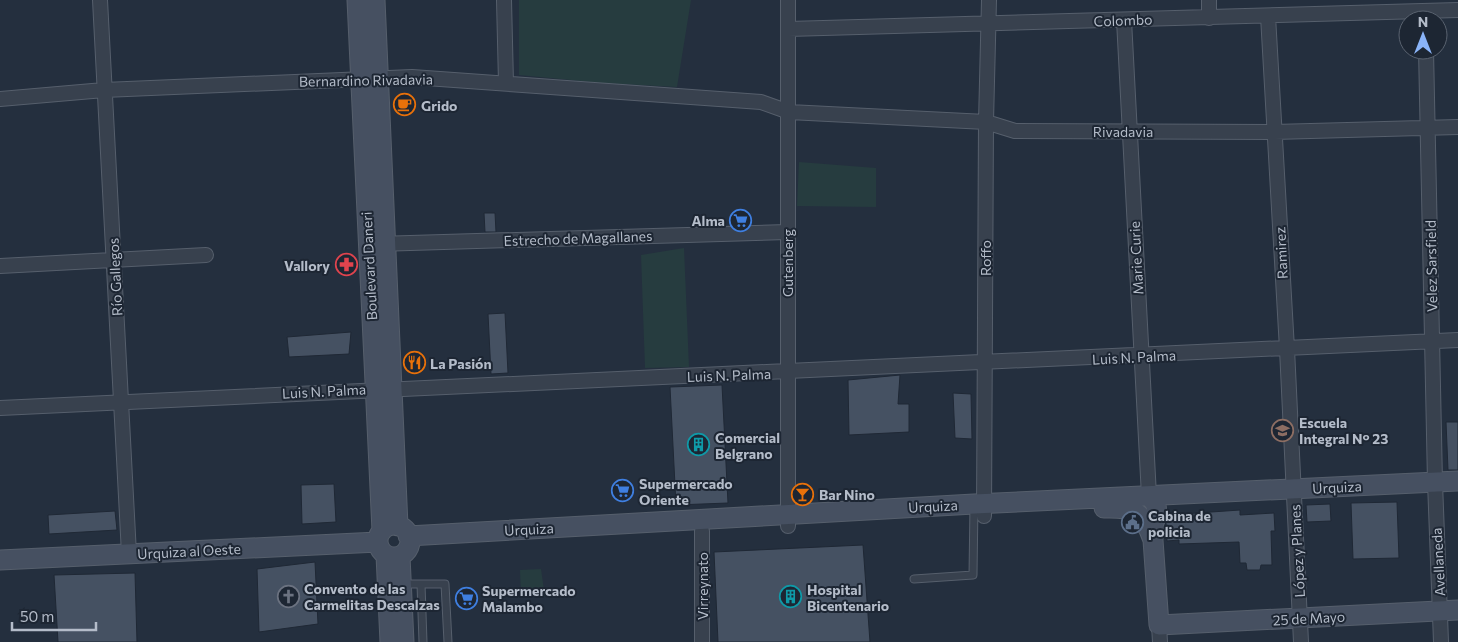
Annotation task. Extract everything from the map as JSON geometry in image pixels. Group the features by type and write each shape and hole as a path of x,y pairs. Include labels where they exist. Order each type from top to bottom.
{"main road":[{"name":"Boulevard Daneri","path":"357,0 369,78 383,388 394,542"},
{"name":"Boulevard Daneri","path":"369,78 375,0"},
{"name":"Urquiza","path":"394,542 979,510 1149,496 1458,481"},
{"path":"1149,496 1156,504 1157,515 1154,522 1153,540 1160,634"},
{"name":"Urquiza","path":"979,510 1116,508 1134,511 1146,521 1153,540"},
{"name":"Urquiza","path":"394,542 702,531 787,520"},
{"path":"394,542 401,584 404,642"},
{"path":"390,642 394,542"},
{"name":"Urquiza al Oeste","path":"0,560 394,542"},
{"name":"25 de Mayo","path":"1160,634 1300,618 1449,610"}],"street":[{"name":"Río Gallegos","path":"100,0 129,554"},
{"path":"504,0 506,84"},
{"name":"Gutenberg","path":"787,520 788,0"},
{"name":"Roffo","path":"979,510 985,364 986,122 989,0"},
{"path":"1209,0 1209,18"},
{"name":"Colombo","path":"788,29 1398,11"},
{"name":"Ramirez","path":"1268,16 1294,489"},
{"name":"Marie Curie","path":"1124,20 1149,496"},
{"name":"Velez Sarsfield","path":"1426,60 1435,482"},
{"name":"Bernardino Rivadavia","path":"0,99 104,90 412,77 761,102 789,112"},
{"name":"Rivadavia","path":"789,112 986,122 1015,131 1274,132 1458,127"},
{"name":"Estrecho de Magallanes","path":"377,244 787,232"},
{"path":"0,266 206,255"},
{"name":"Luis N. Palma","path":"0,408 383,388 1141,357 1458,340"},
{"name":"Avellaneda","path":"1435,482 1449,610 1441,642"},
{"name":"López y Planes","path":"1294,489 1301,642"},
{"name":"Virreynato","path":"702,531 702,642"}],"lane":[{"path":"914,579 973,575 979,510"},
{"path":"401,584 442,583 446,586 448,642"},
{"path":"420,584 423,642"}],"green space":[{"path":"519,0 691,0 677,87 602,83 519,75"},
{"path":"799,162 876,168 876,207 797,206"},
{"path":"684,248 689,367 645,368 641,255"},
{"path":"541,569 545,597 521,597 520,570"}],"building":[{"path":"484,213 495,213 496,232 485,232"},
{"path":"505,313 508,373 491,374 488,314"},
{"path":"351,332 349,354 289,357 287,337"},
{"path":"900,375 898,404 909,404 909,432 849,435 848,380"},
{"name":"Comercial Belgrano","path":"722,385 728,503 676,505 670,387"},
{"path":"953,393 971,394 972,439 955,438"},
{"path":"1446,422 1458,422 1458,470 1448,470"},
{"path":"334,484 336,522 302,524 301,485"},
{"path":"1397,502 1399,558 1353,559 1351,503"},
{"path":"1330,504 1331,521 1307,522 1306,505"},
{"path":"1240,510 1240,515 1274,513 1275,531 1271,531 1272,565 1261,565 1260,570 1247,570 1246,563 1240,563 1239,542 1179,544 1179,540 1167,541 1166,523 1168,515"},
{"path":"115,511 117,530 49,534 48,515"},
{"name":"Hospital Bicentenario","path":"863,545 870,642 718,642 714,552"},
{"name":"Convento de las Carmelitas Descalzas","path":"315,562 318,624 259,632 257,569"},
{"path":"135,573 137,642 58,642 54,575"}],"place":[{"name":"Grido","path":"405,105"},
{"name":"Alma","path":"741,220"},
{"name":"Vallory","path":"346,265"},
{"name":"La Pasión","path":"414,363"},
{"name":"Escuela Integral N° 23","path":"1283,430"},
{"name":"Comercial Belgrano","path":"699,445"},
{"name":"Supermercado Oriente","path":"623,491"},
{"name":"Bar Nino","path":"803,494"},
{"name":"Cabina de policia","path":"1132,523"},
{"name":"Convento de las Carmelitas Descalzas","path":"288,596"},
{"name":"Hospital Bicentenario","path":"791,597"},
{"name":"Supermercado Malambo","path":"466,598"}]}
